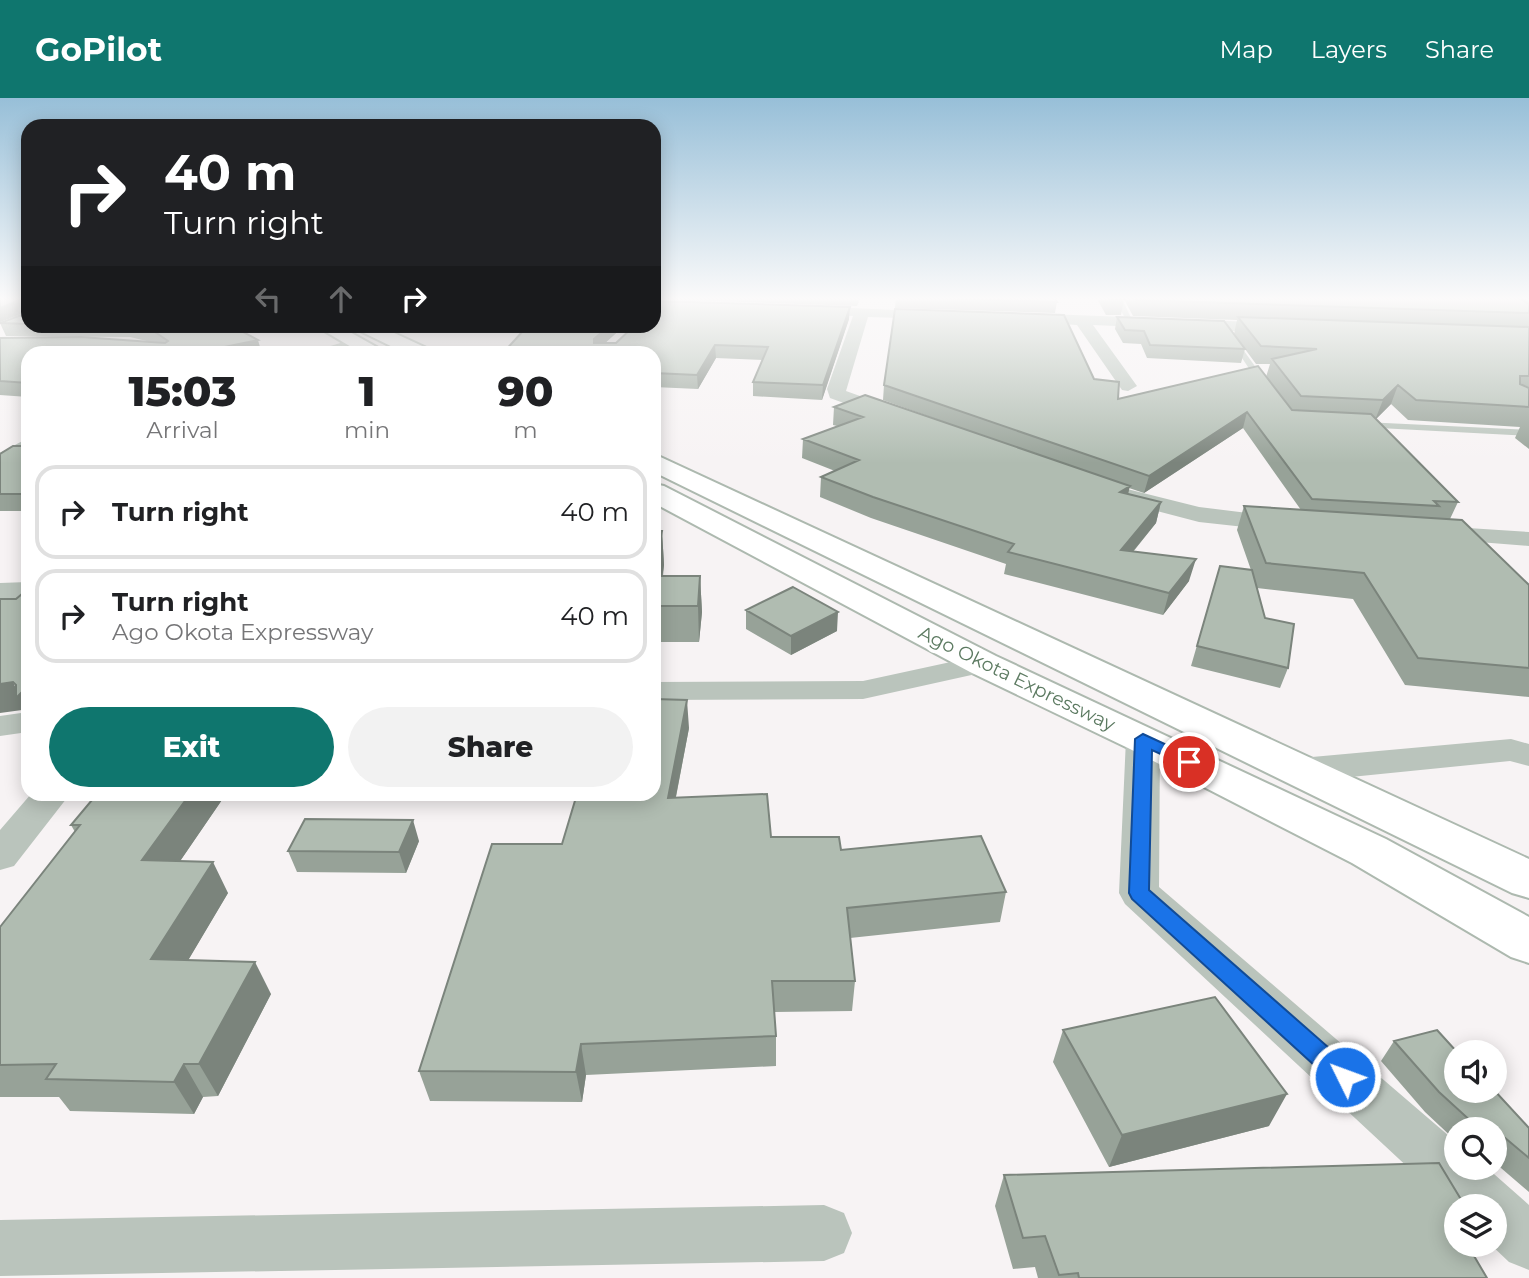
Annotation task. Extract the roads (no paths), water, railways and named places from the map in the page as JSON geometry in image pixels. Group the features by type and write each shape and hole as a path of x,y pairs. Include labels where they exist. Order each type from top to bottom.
{"main road":[{"name":"Ago Okota Expressway","path":"661,466 1529,880"},
{"name":"Ago Okota Expressway","path":"661,496 983,664 1143,739 1369,851 1529,942"}],"street":[{"path":"848,352 836,389 837,394 909,420"},
{"path":"1104,352 1128,386"},
{"path":"0,443 21,443"},
{"path":"0,463 21,448"},
{"path":"1101,488 1152,506 1255,523 1296,525"},
{"path":"1419,532 1529,539"},
{"path":"0,591 21,590"},
{"path":"661,691 863,690 983,664"},
{"path":"0,726 21,723"},
{"path":"1143,739 1139,893 1476,1194"},
{"path":"1300,770 1511,750 1526,753"},
{"path":"0,856 46,801"},
{"path":"1507,1223 1529,1242"},
{"path":"0,1248 824,1233"}],"lane":[{"path":"1240,352 1267,388"},
{"path":"1357,424 1529,433"}]}
